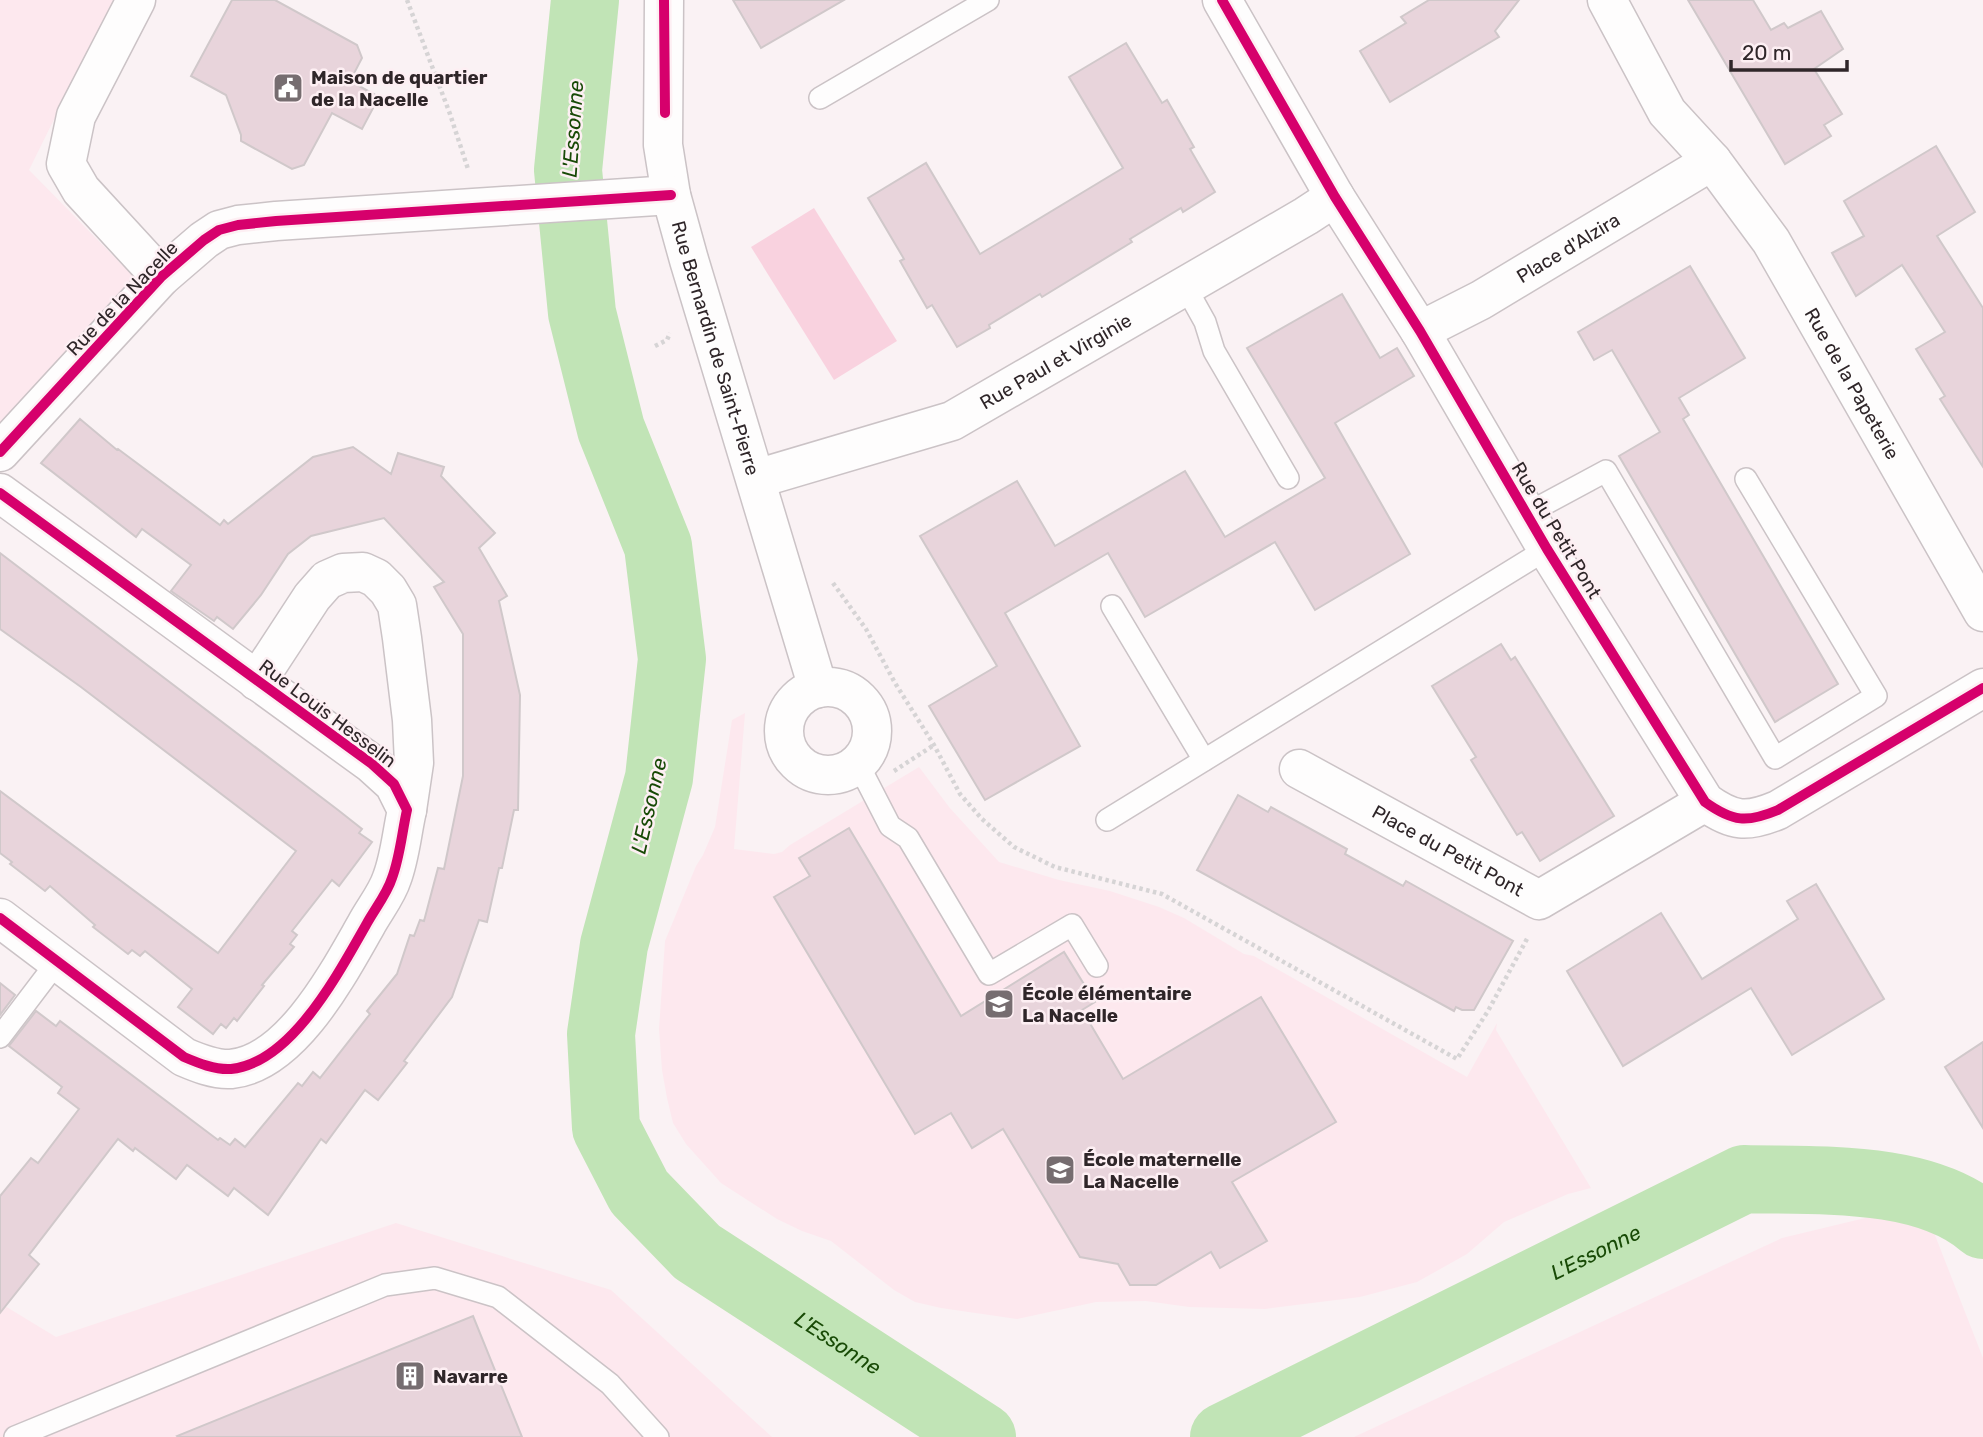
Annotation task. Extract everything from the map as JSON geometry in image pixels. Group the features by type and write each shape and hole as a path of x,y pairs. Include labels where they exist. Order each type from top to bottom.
{"street":[{"path":"136,0 76,117 66,164 81,190 161,277"},
{"name":"Rue Bernardin de Saint-Pierre","path":"664,0 663,145 671,195 818,688"},
{"name":"Rue du Petit Pont","path":"1222,0 1335,197 1420,331 1547,549 1705,802 1736,819 1758,818 1778,810 1983,688"},
{"name":"Rue de la Papeterie","path":"1607,0 1667,112 1712,161 1771,241 1983,612"},
{"name":"Rue de la Papeterie","path":"1630,0 1679,85 1712,161"},
{"name":"Place d'Alzira","path":"1420,331 1482,300 1712,161"},
{"name":"Rue de la Nacelle","path":"0,452 161,277 219,230 238,225 671,195"},
{"name":"Rue Paul et Virginie","path":"756,478 952,421 1335,197"},
{"name":"Rue Louis Hesselin","path":"0,493 372,764 394,784 407,810"},
{"name":"Rue Louis Hesselin","path":"0,918 184,1057 205,1066 230,1069 256,1061 278,1046 308,1019 392,879 407,810 414,762 412,720 397,605 388,590 376,578 363,572 343,573 327,580 312,597 257,681"},
{"path":"833,686 847,690 859,699 868,711 872,724 872,739 867,753 866,779 845,772 831,775 816,773 803,767 793,757 786,744 784,729 790,709 805,693 833,686"},
{"name":"Place du Petit Pont","path":"1299,769 1539,900 1705,802"}],"lane":[{"path":"820,98 985,1"},
{"path":"1185,286 1205,323 1214,351 1289,478"},
{"path":"1526,514 1606,471 1775,758 1876,696 1746,479"},
{"path":"1107,820 1547,549"},
{"path":"1112,606 1204,760"},
{"path":"866,779 890,826 908,838 989,974 1072,925 1097,966"},
{"path":"0,1037 57,962"},
{"path":"15,1437 384,1285 435,1278 498,1297 610,1384 658,1437"}],"path":[{"path":"407,0 458,136 468,171"},
{"path":"833,583 866,629 960,794 982,819 1014,847 1055,867 1162,894 1457,1059 1488,1011 1531,931"},
{"path":"866,779 884,777 934,745"}],"shaded area":[{"path":"0,0 113,0 29,170 136,279 0,423"},
{"path":"814,208 897,341 834,380 751,247"},
{"name":"École élémentaire La Nacelle","path":"745,713 734,849 774,854 782,852 919,767 949,807 999,862 1059,880 1110,891 1184,918 1467,1077 1497,1023 1496,1030 1591,1188 1568,1194 1504,1222 1467,1254 1417,1282 1360,1297 1265,1309 1189,1307 1146,1301 1096,1302 1017,1319 915,1302 894,1290 831,1241 777,1219 721,1183 686,1144 673,1123 662,1070 659,1029 665,941 715,827 732,720"},
{"path":"1890,1212 1931,1225 1983,1358 1983,1437 1354,1437 1782,1238"},
{"path":"396,1223 611,1290 772,1437 0,1437 0,1303 56,1337"}],"building":[{"name":"Maison de quartier de la Nacelle","path":"232,0 275,0 357,45 362,58 350,81 379,97 362,129 332,113 304,165 292,169 241,141 226,95 191,76"},
{"path":"733,0 844,0 761,48"},
{"path":"1429,0 1519,0 1495,31 1499,37 1390,102 1360,51 1406,23 1401,17"},
{"path":"1688,0 1753,0 1771,30 1784,23 1788,28 1821,11 1843,49 1814,69 1842,114 1824,125 1831,136 1785,164"},
{"path":"1126,43 1162,103 1167,100 1194,147 1190,149 1215,192 1183,212 1181,208 1130,239 1132,242 1042,297 1040,294 957,347 932,305 927,308 900,261 904,259 868,198 926,163 980,254 1007,238 1123,168 1069,77"},
{"path":"1936,146 1975,212 1937,236 1983,308 1983,467 1940,399 1945,396 1916,349 1945,332 1902,265 1856,296 1832,253 1864,236 1844,201"},
{"path":"1690,266 1745,358 1679,398 1689,415 1683,419 1838,684 1775,722 1619,456 1660,432 1612,350 1594,360 1578,332"},
{"path":"1342,294 1380,358 1397,348 1414,376 1335,423 1410,554 1315,610 1275,542 1145,617 1108,553 1005,613 1080,746 985,800 929,706 997,666 920,536 1017,481 1055,546 1185,471 1225,537 1325,478 1247,348"},
{"path":"80,419 117,450 220,525 224,520 228,524 313,457 353,447 391,474 398,453 444,467 441,476 495,533 479,548 507,596 499,601 520,695 518,810 514,810 487,922 479,920 452,997 378,1100 365,1090 326,1143 321,1139 268,1215 234,1188 228,1196 187,1165 176,1179 135,1148 133,1151 118,1139 29,1255 39,1264 0,1313 0,1196 31,1158 38,1163 79,1109 58,1093 62,1087 9,1046 36,1011 56,1026 60,1021 218,1140 220,1138 230,1145 235,1139 245,1147 298,1083 302,1086 313,1072 320,1078 370,1014 367,1011 397,974 410,935 414,936 420,920 424,921 438,868 444,869 463,776 463,634 434,587 444,582 384,518 311,536 288,554 261,595 233,629 217,617 214,621 171,591 191,565 142,529 136,537 41,463"},
{"path":"0,553 338,810 362,829 359,833 372,842 339,886 332,880 292,931 297,935 290,944 294,947 262,985 264,986 237,1021 234,1018 226,1028 221,1024 213,1034 178,1007 192,989 145,951 140,956 132,950 128,954 93,927 95,925 50,886 45,891 0,853 0,791 218,953 296,851 81,687 0,629"},
{"path":"1501,644 1511,660 1515,657 1614,816 1540,861 1522,832 1517,835 1471,760 1476,757 1432,686"},
{"path":"1238,795 1268,812 1271,807 1347,849 1345,854 1403,886 1406,881 1513,941 1474,1010 1456,1007 1454,1011 1197,870"},
{"path":"849,828 961,1016 1064,952 1095,1002 1082,1010 1123,1079 1261,997 1336,1122 1232,1182 1267,1241 1220,1268 1211,1252 1156,1285 1130,1285 1118,1264 1080,1257 1003,1129 972,1148 951,1113 915,1134 774,897 810,876 799,858"},
{"path":"1816,884 1884,999 1792,1055 1751,988 1623,1066 1567,971 1661,913 1702,979 1798,919 1787,901"},
{"path":"0,983 15,995 0,1015"},
{"path":"1983,1042 1983,1128 1945,1067"},
{"name":"Navarre","path":"473,1316 522,1437 177,1436"}],"waterway":[{"name":"L'Essonne","path":"585,0 568,170 582,313 611,429 658,546 672,659 659,778 614,945 601,1034 606,1128 639,1192 697,1252 982,1437"},
{"name":"L'Essonne","path":"1224,1437 1744,1179 1837,1181 1901,1189 1959,1208 1983,1225"}],"cycle path":[{"path":"664,0 665,113"},
{"path":"1222,0 1335,197 1420,331 1547,549 1705,802 1724,814 1740,818 1757,817 1778,810 1983,688"},
{"path":"0,452 161,277 219,230 276,221 671,195"},
{"path":"0,493 372,764 394,784 407,810 390,884 328,990 293,1033 274,1051 253,1063 231,1069 201,1064 184,1057 0,918"}],"place":[{"name":"Maison de quartier de la Nacelle","path":"288,88"},
{"name":"École élémentaire La Nacelle","path":"999,1004"},
{"name":"École maternelle La Nacelle","path":"1060,1170"},
{"name":"Navarre","path":"410,1376"}]}
